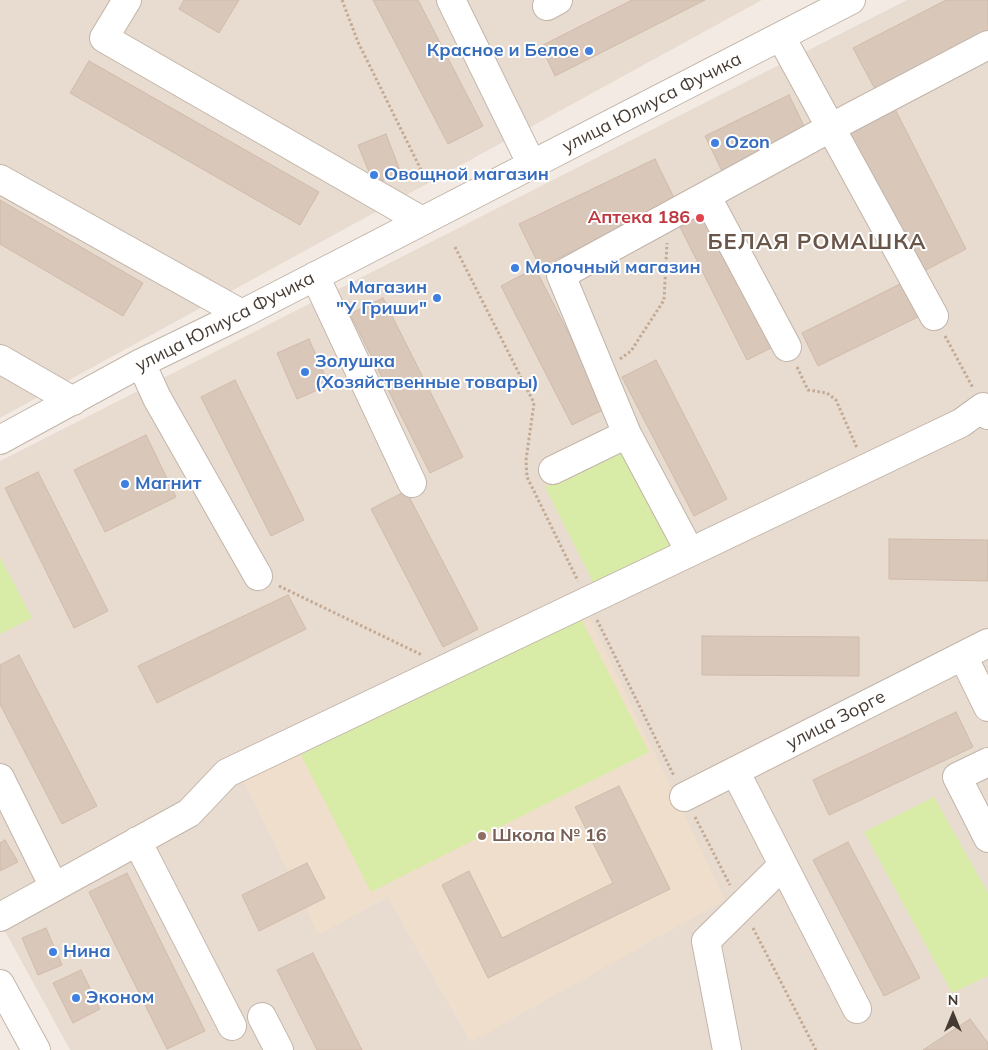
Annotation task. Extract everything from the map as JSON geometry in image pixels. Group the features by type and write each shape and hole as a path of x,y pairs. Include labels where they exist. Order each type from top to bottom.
{"street":[{"path":"127,0 104,38 422,221"},
{"path":"451,0 532,165"},
{"name":"улица Юлиуса Фучика","path":"0,440 141,363 242,314 851,0"},
{"path":"781,37 934,316"},
{"path":"690,552 627,434 561,274 707,197 830,128 988,45"},
{"path":"0,180 242,314"},
{"path":"707,197 787,347"},
{"path":"315,276 412,483"},
{"path":"0,359 74,401"},
{"path":"141,363 157,398 258,576"},
{"path":"0,917 190,813 227,773 985,411"},
{"path":"552,470 627,434"},
{"name":"улица Зорге","path":"684,797 988,643"},
{"path":"963,656 988,707"},
{"path":"988,762 957,777 988,838"},
{"path":"735,771 857,1010"},
{"path":"0,778 54,887"},
{"path":"137,841 232,1026"},
{"path":"727,1050 706,941 783,865"},
{"path":"0,984 36,1050"},
{"path":"262,1017 280,1050"}],"path":[{"path":"342,0 358,42 427,182"},
{"path":"602,374 631,351 664,300 667,244 662,221"},
{"path":"455,247 534,403 526,460 527,477 684,797 816,1050"},
{"path":"934,316 985,411"},
{"path":"787,347 808,390 827,392 836,400 866,468"},
{"path":"258,576 447,668"}],"shaded area":[{"path":"0,0 762,0 0,418"},
{"path":"907,0 988,0 988,1050 70,1050 0,922 0,461","holes":["585,608 471,1042 388,897 318,934"]},
{"name":"Школа № 16","path":"585,608 725,900 471,1042 388,897 318,934 241,776"}],"green space":[{"path":"620,449 672,549 596,588 545,487"},
{"path":"0,557 32,618 0,634"},
{"path":"579,615 649,752 371,892 301,755"},
{"path":"934,797 988,893 988,976 952,993 864,832"}],"building":[{"path":"184,0 239,0 219,33 179,9"},
{"path":"373,0 418,0 483,126 448,144"},
{"path":"632,0 705,0 555,76 541,46"},
{"path":"946,0 988,0 988,34 876,91 853,48"},
{"path":"89,61 319,192 300,225 70,93"},
{"path":"789,95 806,130 722,171 705,136"},
{"path":"894,107 966,249 922,272 849,131"},
{"path":"386,134 401,173 374,184 358,145"},
{"path":"655,159 676,202 540,267 519,224"},
{"path":"0,200 143,283 123,316 0,244"},
{"path":"708,208 777,345 747,360 678,223"},
{"path":"535,268 607,408 572,425 501,286"},
{"path":"906,281 922,315 818,366 802,333"},
{"path":"383,298 463,457 430,473 350,314"},
{"path":"309,339 329,385 297,399 277,353"},
{"path":"656,360 727,499 694,516 622,377"},
{"path":"235,380 304,520 271,536 201,397"},
{"name":"Магнит","path":"146,435 176,497 105,532 74,470"},
{"path":"38,472 108,611 74,628 5,488"},
{"path":"406,491 478,629 443,647 371,509"},
{"path":"889,539 988,540 988,581 889,579"},
{"path":"288,595 306,629 157,703 138,666"},
{"path":"702,636 859,637 859,676 702,675"},
{"path":"19,655 97,806 62,824 0,704 0,665"},
{"path":"956,712 973,747 829,815 813,780"},
{"path":"619,786 670,889 488,978 442,885 469,871 502,938 613,883 575,807"},
{"path":"5,840 18,862 0,871 0,843"},
{"path":"848,842 920,978 884,996 813,860"},
{"path":"307,863 325,898 259,931 242,895"},
{"path":"127,873 205,1031 167,1049 89,892"},
{"path":"46,928 62,965 38,975 22,938"},
{"path":"313,953 362,1050 317,1050 277,970"},
{"path":"81,970 100,1009 73,1023 53,983"},
{"path":"970,1019 988,1043 988,1050 923,1050"}],"place":[{"name":"Красное и Белое","path":"589,51"},
{"name":"Ozon","path":"715,143"},
{"name":"Овощной магазин","path":"374,175"},
{"name":"Аптека 186","path":"700,218"},
{"name":"Молочный магазин","path":"515,268"},
{"name":"Магазин \"У Гриши\"","path":"437,298"},
{"name":"Золушка (Хозяйственные товары)","path":"305,372"},
{"name":"Магнит","path":"125,484"},
{"name":"Школа № 16","path":"482,836"},
{"name":"Нина","path":"53,952"},
{"name":"Эконом","path":"76,998"}],"district":[{"name":"БЕЛАЯ РОМАШКА","path":"817,242"}]}
